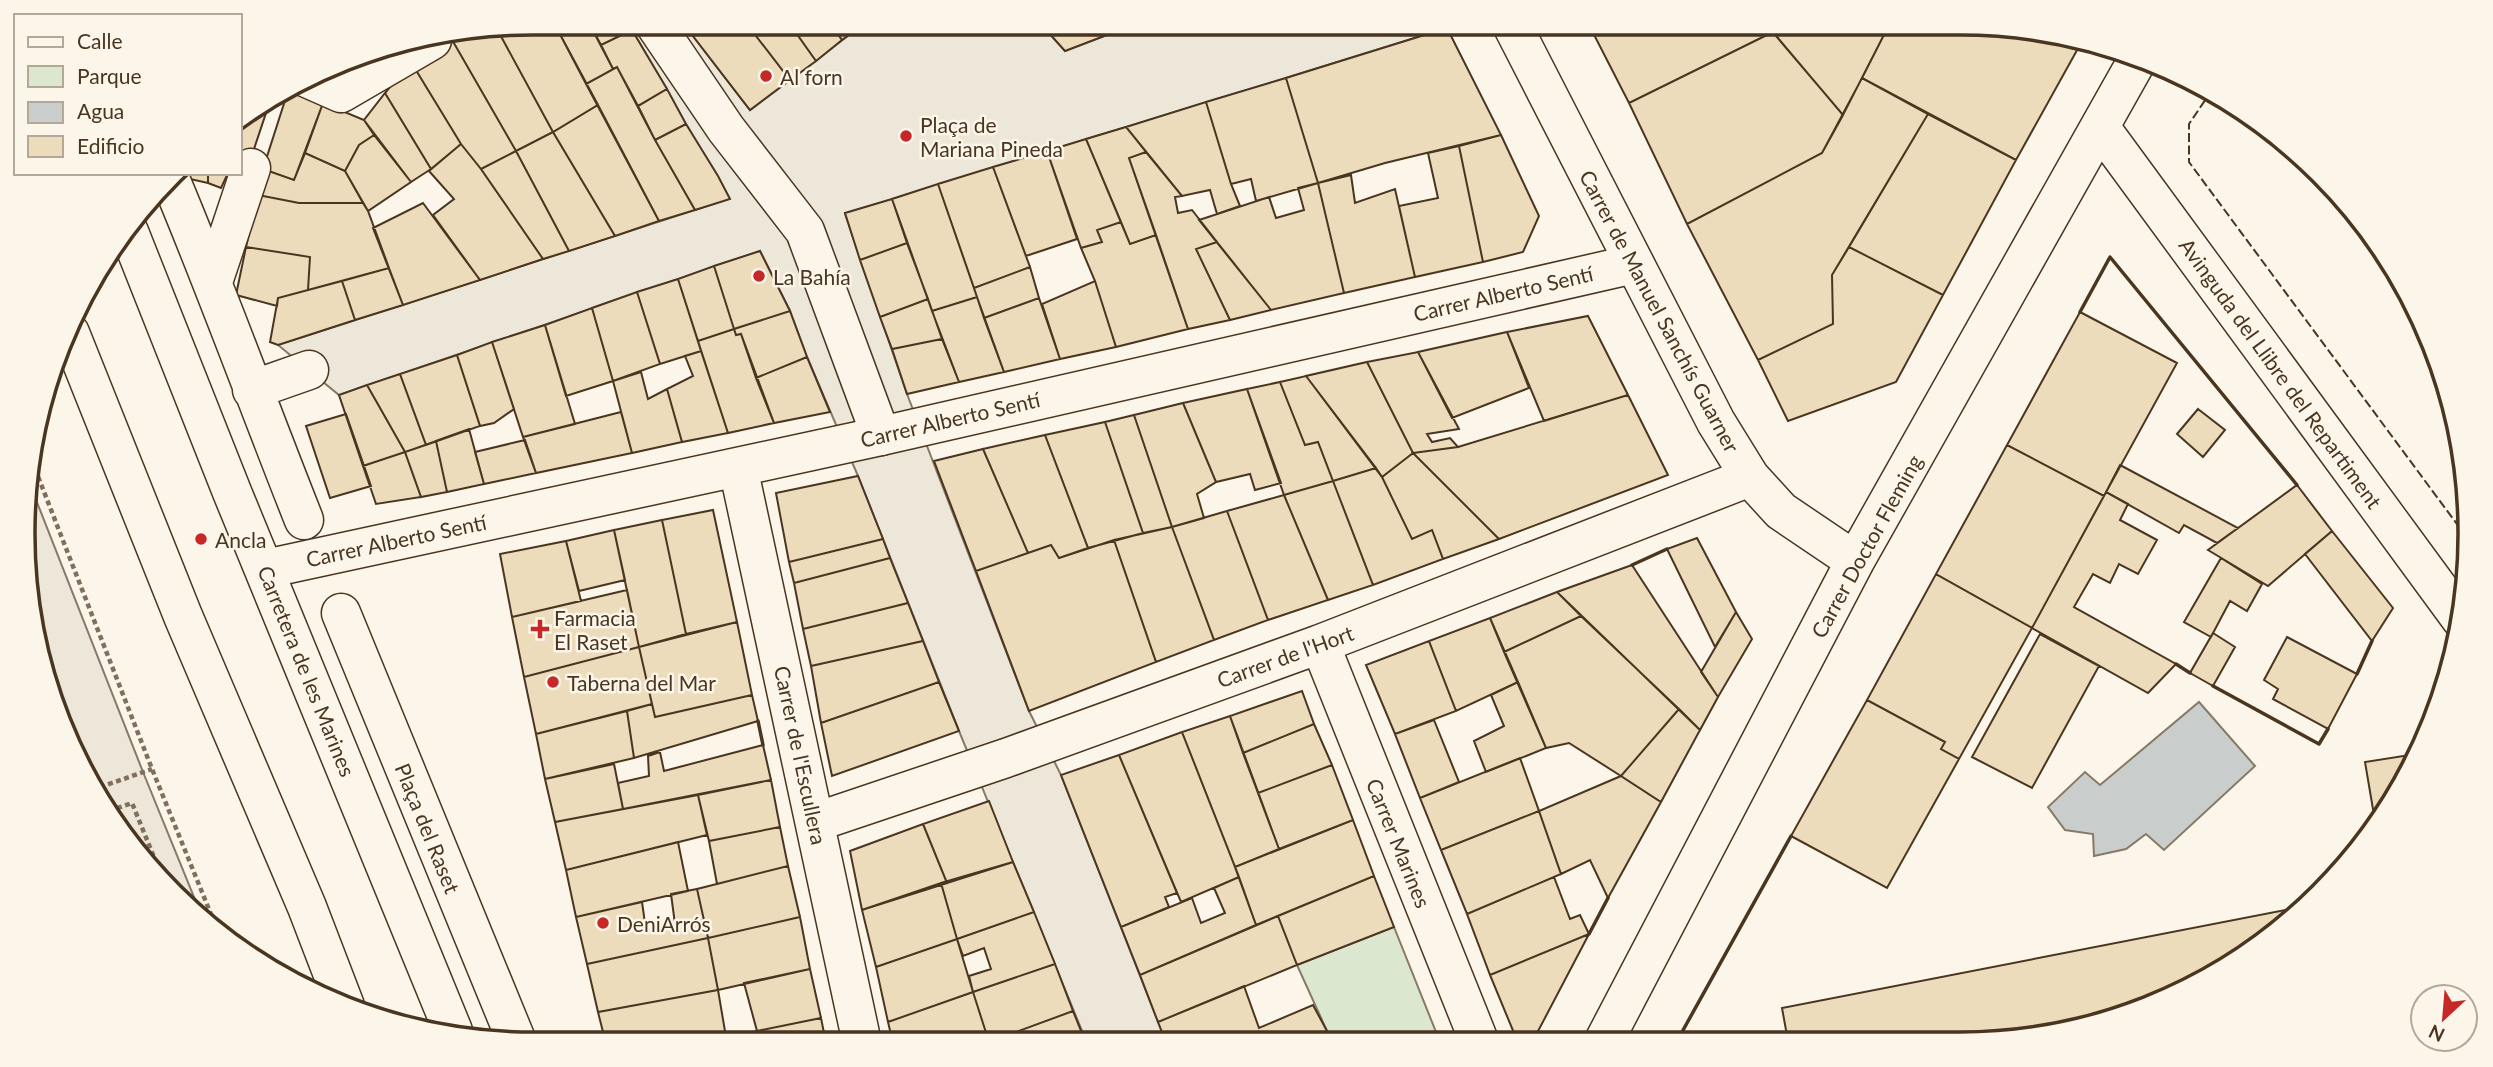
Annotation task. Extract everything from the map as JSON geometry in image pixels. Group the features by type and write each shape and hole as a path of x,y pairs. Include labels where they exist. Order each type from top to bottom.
{"street":[{"path":"662,35 726,129 805,231 881,436"},
{"name":"Carrer de Manuel Sanchís Guarner","path":"1517,35 1633,264 1717,422 1750,477 1781,511 1855,561"},
{"path":"319,83 341,93 416,49"},
{"name":"Carrer Doctor Fleming","path":"1609,1032 1855,561 2133,66"},
{"name":"Avinguda del Llibre del Repartiment","path":"2100,127 2453,606"},
{"path":"214,282 251,168"},
{"path":"174,188 214,282 252,390 304,520"},
{"name":"Carretera de les Marines","path":"132,239 450,1025"},
{"name":"Carrer Alberto Sentí","path":"265,569 881,436 1633,264"},
{"path":"74,341 183,616 307,907 340,993"},
{"path":"252,390 309,370"},
{"name":"Carrer de l'Escullera","path":"738,467 860,1032"},
{"name":"Carrer de l'Hort","path":"816,822 1006,758 1320,644 1750,477"},
{"name":"Plaça del Raset","path":"341,614 513,1031"},
{"name":"Carrer Marines","path":"1320,644 1475,1032"}],"path":[{"path":"38,477 210,912"},
{"path":"104,786 152,769"},
{"path":"117,807 132,803 153,855"}],"green space":[{"path":"1394,927 1436,1032 1325,1032 1327,1031 1297,965"}],"shaded area":[{"path":"635,35 692,35 750,110 849,35 1051,35 1065,51 1107,35 1424,35 845,214 907,394 1029,711 1061,775 1162,1032 1082,1032 790,311 760,251 339,395 278,345 729,199"},
{"path":"36,500 195,898 159,862 119,810 86,754 61,694 39,599"}],"water":[{"path":"2199,702 2255,766 2164,850 2146,834 2126,849 2094,856 2093,834 2065,830 2048,807 2085,772 2100,785"}],"building":[{"path":"560,35 598,105 553,132 501,36"},
{"path":"560,35 595,35 613,69 586,84"},
{"path":"596,35 622,35 601,45"},
{"path":"622,35 635,35 667,89 638,106 617,67 613,69 601,45"},
{"path":"692,35 755,35 790,80 750,110"},
{"path":"755,35 798,35 816,61 790,80"},
{"path":"798,35 838,35 842,40 816,61"},
{"path":"1051,35 1107,35 1065,51"},
{"path":"1424,35 1451,35 1501,135 1385,163 1318,183 1286,78"},
{"path":"1594,35 1767,35 1629,103"},
{"path":"1767,35 1776,35 1843,115 1822,153 1687,224 1629,103"},
{"path":"1775,35 1884,35 1843,115"},
{"path":"1884,35 1992,36 2025,39 2077,49 2016,160 1862,78"},
{"path":"501,36 553,132 516,151 453,42"},
{"path":"453,42 516,151 481,169 461,144 411,62 441,44"},
{"path":"411,62 461,144 431,169 385,93"},
{"path":"362,66 332,81 330,78"},
{"path":"617,67 695,210 659,221 586,84"},
{"path":"1286,78 1318,183 1256,201 1251,179 1231,184 1206,102"},
{"path":"1862,78 1928,114 1832,275 1833,324 1758,360 1687,224 1822,153"},
{"path":"667,89 686,124 655,140 638,106"},
{"path":"300,93 323,103 294,180 263,169 285,102"},
{"path":"385,93 431,169 411,182 364,120"},
{"path":"1206,102 1240,206 1217,214 1210,190 1182,196 1126,127"},
{"path":"323,103 364,120 374,135 359,145 345,171 305,153"},
{"path":"598,105 659,221 615,236 553,132"},
{"path":"266,113 249,164 242,162 242,130"},
{"path":"1928,114 2016,160 1943,295 1849,247"},
{"path":"686,124 730,199 695,210 655,140"},
{"path":"1126,127 1146,152 1129,158 1156,235 1130,244 1086,139"},
{"path":"553,132 615,236 569,251 516,151"},
{"path":"374,135 411,182 368,211 345,171 359,145"},
{"path":"1501,135 1539,216 1523,252 1483,262 1459,146"},
{"path":"1086,139 1121,222 1097,230 1102,242 1081,248 1047,151"},
{"path":"461,144 543,259 480,280 433,215 454,199 429,171"},
{"path":"1459,146 1483,262 1415,277 1399,206 1438,198 1428,153"},
{"path":"516,151 569,251 543,259 481,169"},
{"path":"1047,151 1077,239 1026,256 993,167"},
{"path":"1146,152 1182,196 1175,197 1178,213 1192,210 1217,242 1196,249 1230,320 1188,329 1129,158"},
{"path":"305,153 345,171 363,203 299,203 258,195 263,169 294,180"},
{"path":"993,167 1030,267 974,288 938,184"},
{"path":"188,175 208,175 208,183 185,178"},
{"path":"208,175 227,175 221,188 208,183"},
{"path":"1351,175 1355,203 1395,189 1415,277 1344,293 1318,183"},
{"path":"1318,183 1344,293 1271,310 1199,220 1269,197 1276,218 1304,210 1298,188"},
{"path":"938,184 977,297 932,311 892,199"},
{"path":"258,195 299,203 363,203 389,268 308,290 310,257 246,247"},
{"path":"892,199 907,243 860,260 845,213"},
{"path":"423,203 480,280 403,305 373,228"},
{"path":"1121,222 1130,244 1156,235 1188,329 1116,347 1095,281 1081,248 1102,242 1097,230"},
{"path":"1217,242 1271,310 1230,320 1196,249"},
{"path":"907,243 928,299 880,317 860,260"},
{"path":"246,247 310,257 308,290 278,298 277,306 236,295"},
{"path":"1849,247 1943,295 1896,382 1788,421 1758,360 1833,324 1832,275"},
{"path":"760,251 790,311 734,329 714,266"},
{"path":"714,266 734,329 698,341 678,279"},
{"path":"1030,267 1039,298 984,318 974,288"},
{"path":"389,268 403,305 355,320 342,281"},
{"path":"678,279 701,351 660,364 637,292"},
{"path":"342,281 355,320 278,345 270,342 278,298"},
{"path":"1095,281 1116,347 1060,359 1042,304"},
{"path":"637,292 660,364 613,381 592,308"},
{"path":"977,297 1004,372 959,382 932,311"},
{"path":"1039,298 1060,359 1004,372 984,318"},
{"path":"928,299 942,339 892,349 880,317"},
{"path":"592,308 613,381 566,396 545,325"},
{"path":"790,311 807,357 756,378 741,334 736,335 734,329"},
{"path":"2080,312 2177,363 2104,496 2007,445"},
{"path":"1588,316 1628,395 1544,421 1507,332"},
{"path":"545,325 575,424 523,437 492,342"},
{"path":"734,329 736,335 741,334 774,423 728,433 698,341"},
{"path":"1507,332 1529,388 1452,418 1418,352"},
{"path":"942,339 959,382 907,394 892,349"},
{"path":"492,342 514,409 494,423 480,426 457,355"},
{"path":"701,351 728,433 682,442 667,389 693,376 685,356"},
{"path":"1418,352 1459,429 1427,434 1432,442 1450,438 1458,447 1413,453 1367,362"},
{"path":"457,355 480,426 426,445 400,374"},
{"path":"807,357 830,412 774,423 756,378"},
{"path":"1367,362 1413,453 1382,477 1306,376"},
{"path":"641,372 648,399 667,389 682,442 632,453 613,381"},
{"path":"400,374 426,445 405,452 367,385"},
{"path":"1306,376 1376,468 1333,481 1318,442 1305,445 1280,382"},
{"path":"1280,382 1305,445 1318,442 1333,481 1284,495 1247,389"},
{"path":"367,385 405,452 363,466 339,395"},
{"path":"1247,389 1281,483 1255,490 1250,474 1216,482 1183,403"},
{"path":"1628,395 1668,475 1499,539 1413,453 1458,447"},
{"path":"1183,403 1216,482 1197,494 1204,518 1172,527 1134,415"},
{"path":"2198,409 2225,430 2203,457 2177,434"},
{"path":"621,412 632,453 536,473 523,437"},
{"path":"346,414 371,486 330,498 306,426"},
{"path":"1134,415 1172,527 1143,533 1105,422"},
{"path":"1105,422 1143,533 1088,548 1045,435"},
{"path":"469,429 484,484 447,492 436,441"},
{"path":"1045,435 1088,548 1059,558 1051,545 1028,553 983,449"},
{"path":"525,440 536,473 484,484 475,452"},
{"path":"436,441 447,492 421,497 405,452"},
{"path":"2007,445 2104,496 2032,628 1936,574"},
{"path":"983,449 1028,553 976,571 934,461"},
{"path":"405,452 421,497 376,504 363,466"},
{"path":"1413,453 1499,539 1443,559 1432,530 1412,539 1382,477"},
{"path":"2120,465 2238,528 2217,543 2184,525 2179,533 2106,492"},
{"path":"1376,468 1412,539 1432,530 1443,559 1373,585 1333,481"},
{"path":"858,476 883,539 789,562 776,493"},
{"path":"1333,481 1373,585 1328,600 1284,495"},
{"path":"2297,485 2332,531 2268,586 2208,550"},
{"path":"2106,492 2128,504 2120,520 2157,540 2138,574 2119,564 2110,583 2093,574 2074,607 2176,664 2148,693 2032,628"},
{"path":"1284,495 1328,600 1268,620 1227,511"},
{"path":"713,510 737,622 686,634 662,520"},
{"path":"1227,511 1268,620 1214,640 1172,527"},
{"path":"662,520 686,634 639,647 614,530"},
{"path":"1172,527 1214,640 1156,662 1114,540"},
{"path":"614,530 625,580 579,591 566,541"},
{"path":"2332,531 2393,608 2372,641 2305,554"},
{"path":"1697,538 1736,612 1715,647 1667,549"},
{"path":"883,539 890,558 794,583 789,562"},
{"path":"1114,540 1156,662 1029,711 976,571 1051,545 1059,558"},
{"path":"566,541 581,601 512,617 500,554"},
{"path":"890,558 908,603 803,629 794,583"},
{"path":"2221,558 2262,584 2247,611 2230,601 2211,637 2184,622"},
{"path":"1632,565 1718,697 1700,730 1557,592"},
{"path":"1936,574 2032,628 1959,759 1941,749 1945,742 1867,700"},
{"path":"627,590 639,647 524,677 512,617"},
{"path":"1557,592 1581,616 1504,652 1490,618"},
{"path":"908,603 923,641 811,666 803,629"},
{"path":"1736,612 1752,639 1718,697 1701,672"},
{"path":"1581,616 1679,709 1621,776 1569,743 1546,748 1504,652"},
{"path":"1490,618 1518,682 1456,711 1429,641"},
{"path":"737,622 752,695 655,717 639,647"},
{"path":"2213,633 2235,647 2213,686 2190,673"},
{"path":"2040,634 2099,666 2032,788 1972,757"},
{"path":"2287,637 2357,674 2328,729 2273,699 2278,689 2264,680"},
{"path":"923,641 939,682 821,723 811,666"},
{"path":"1429,641 1456,711 1395,734 1366,665"},
{"path":"639,647 652,704 536,734 524,677"},
{"path":"939,682 959,731 832,776 821,723"},
{"path":"1518,682 1546,748 1486,772 1474,741 1504,726 1491,695"},
{"path":"1302,691 1314,724 1243,753 1230,716"},
{"path":"752,695 758,721 634,758 627,711 652,704 655,717"},
{"path":"1867,700 1945,742 1941,749 1959,759 1887,888 1791,836"},
{"path":"1679,709 1700,730 1661,802 1621,776"},
{"path":"627,711 634,758 545,779 536,734"},
{"path":"1230,716 1279,849 1235,867 1182,732"},
{"path":"1434,720 1459,782 1420,798 1395,734"},
{"path":"1314,724 1332,765 1258,793 1243,753"},
{"path":"1182,732 1239,877 1181,902 1119,755"},
{"path":"763,745 771,780 623,809 618,783 649,776 648,756 660,752 664,771"},
{"path":"1119,755 1177,893 1165,897 1169,907 1121,927 1061,775"},
{"path":"2406,756 2373,811 2365,762"},
{"path":"1520,758 1539,811 1441,850 1420,798"},
{"path":"614,764 623,809 555,822 545,779"},
{"path":"1332,765 1353,820 1279,849 1258,793"},
{"path":"1621,776 1661,802 1608,898 1590,860 1561,874 1539,811"},
{"path":"771,780 780,827 709,841 698,795"},
{"path":"698,795 707,835 566,870 555,822"},
{"path":"989,801 1013,862 947,883 923,824"},
{"path":"1539,811 1561,874 1467,914 1441,850"},
{"path":"1353,820 1374,876 1256,925 1235,867"},
{"path":"923,824 947,883 862,910 850,851"},
{"path":"780,827 788,866 717,884 709,841"},
{"path":"678,842 688,891 576,917 566,870"},
{"path":"1013,862 1034,912 957,939 941,883"},
{"path":"788,866 800,917 708,938 697,889"},
{"path":"1374,876 1394,927 1297,965 1278,916"},
{"path":"1239,877 1256,925 1140,975 1121,927 1192,898 1201,923 1225,913 1214,888"},
{"path":"1554,877 1570,919 1580,915 1589,934 1490,975 1467,914"},
{"path":"941,883 957,939 876,967 862,910"},
{"path":"697,889 708,938 587,964 576,917 642,902 646,930 675,924 671,894"},
{"path":"2286,910 2236,948 2180,981 2120,1006 2057,1022 1992,1031 1786,1032 1782,1008"},
{"path":"1034,912 1055,964 973,992 969,976 991,969 984,948 963,956 957,939"},
{"path":"1278,916 1297,965 1158,1022 1140,975"},
{"path":"800,917 810,969 718,990 708,938"},
{"path":"1589,934 1538,1032 1514,1032 1490,975"},
{"path":"708,938 718,990 598,1012 587,964"},
{"path":"957,939 973,992 888,1022 876,967"},
{"path":"1055,964 1073,1011 1016,1032 986,1032 973,992"},
{"path":"810,969 821,1018 757,1031 744,983"},
{"path":"1244,986 1259,1028 1313,1005 1327,1031 1162,1032 1158,1022"},
{"path":"718,990 725,1032 603,1032 598,1012"},
{"path":"973,992 986,1032 890,1032 888,1022"},
{"path":"1073,1011 1082,1032 1016,1032"},
{"path":"821,1018 824,1032 752,1032"}],"fence":[{"path":"2205,100 2189,124 2189,162 2458,525"}],"wall":[{"path":"2080,312 2110,257 2297,485"},
{"path":"1632,565 1667,549"},
{"path":"2357,674 2372,641"},
{"path":"2176,664 2190,673"},
{"path":"2213,686 2319,744 2328,729"},
{"path":"758,721 763,745"},
{"path":"1682,1032 1791,836"},
{"path":"1589,934 1608,898"}],"place":[{"name":"Al forn","path":"766,76"},
{"name":"Plaça de Mariana Pineda","path":"906,136"},
{"name":"La Bahía","path":"759,276"},
{"name":"Ancla","path":"201,539"},
{"name":"Farmacia El Raset","path":"540,629"},
{"name":"Taberna del Mar","path":"553,682"},
{"name":"DeniArrós","path":"603,923"}]}
